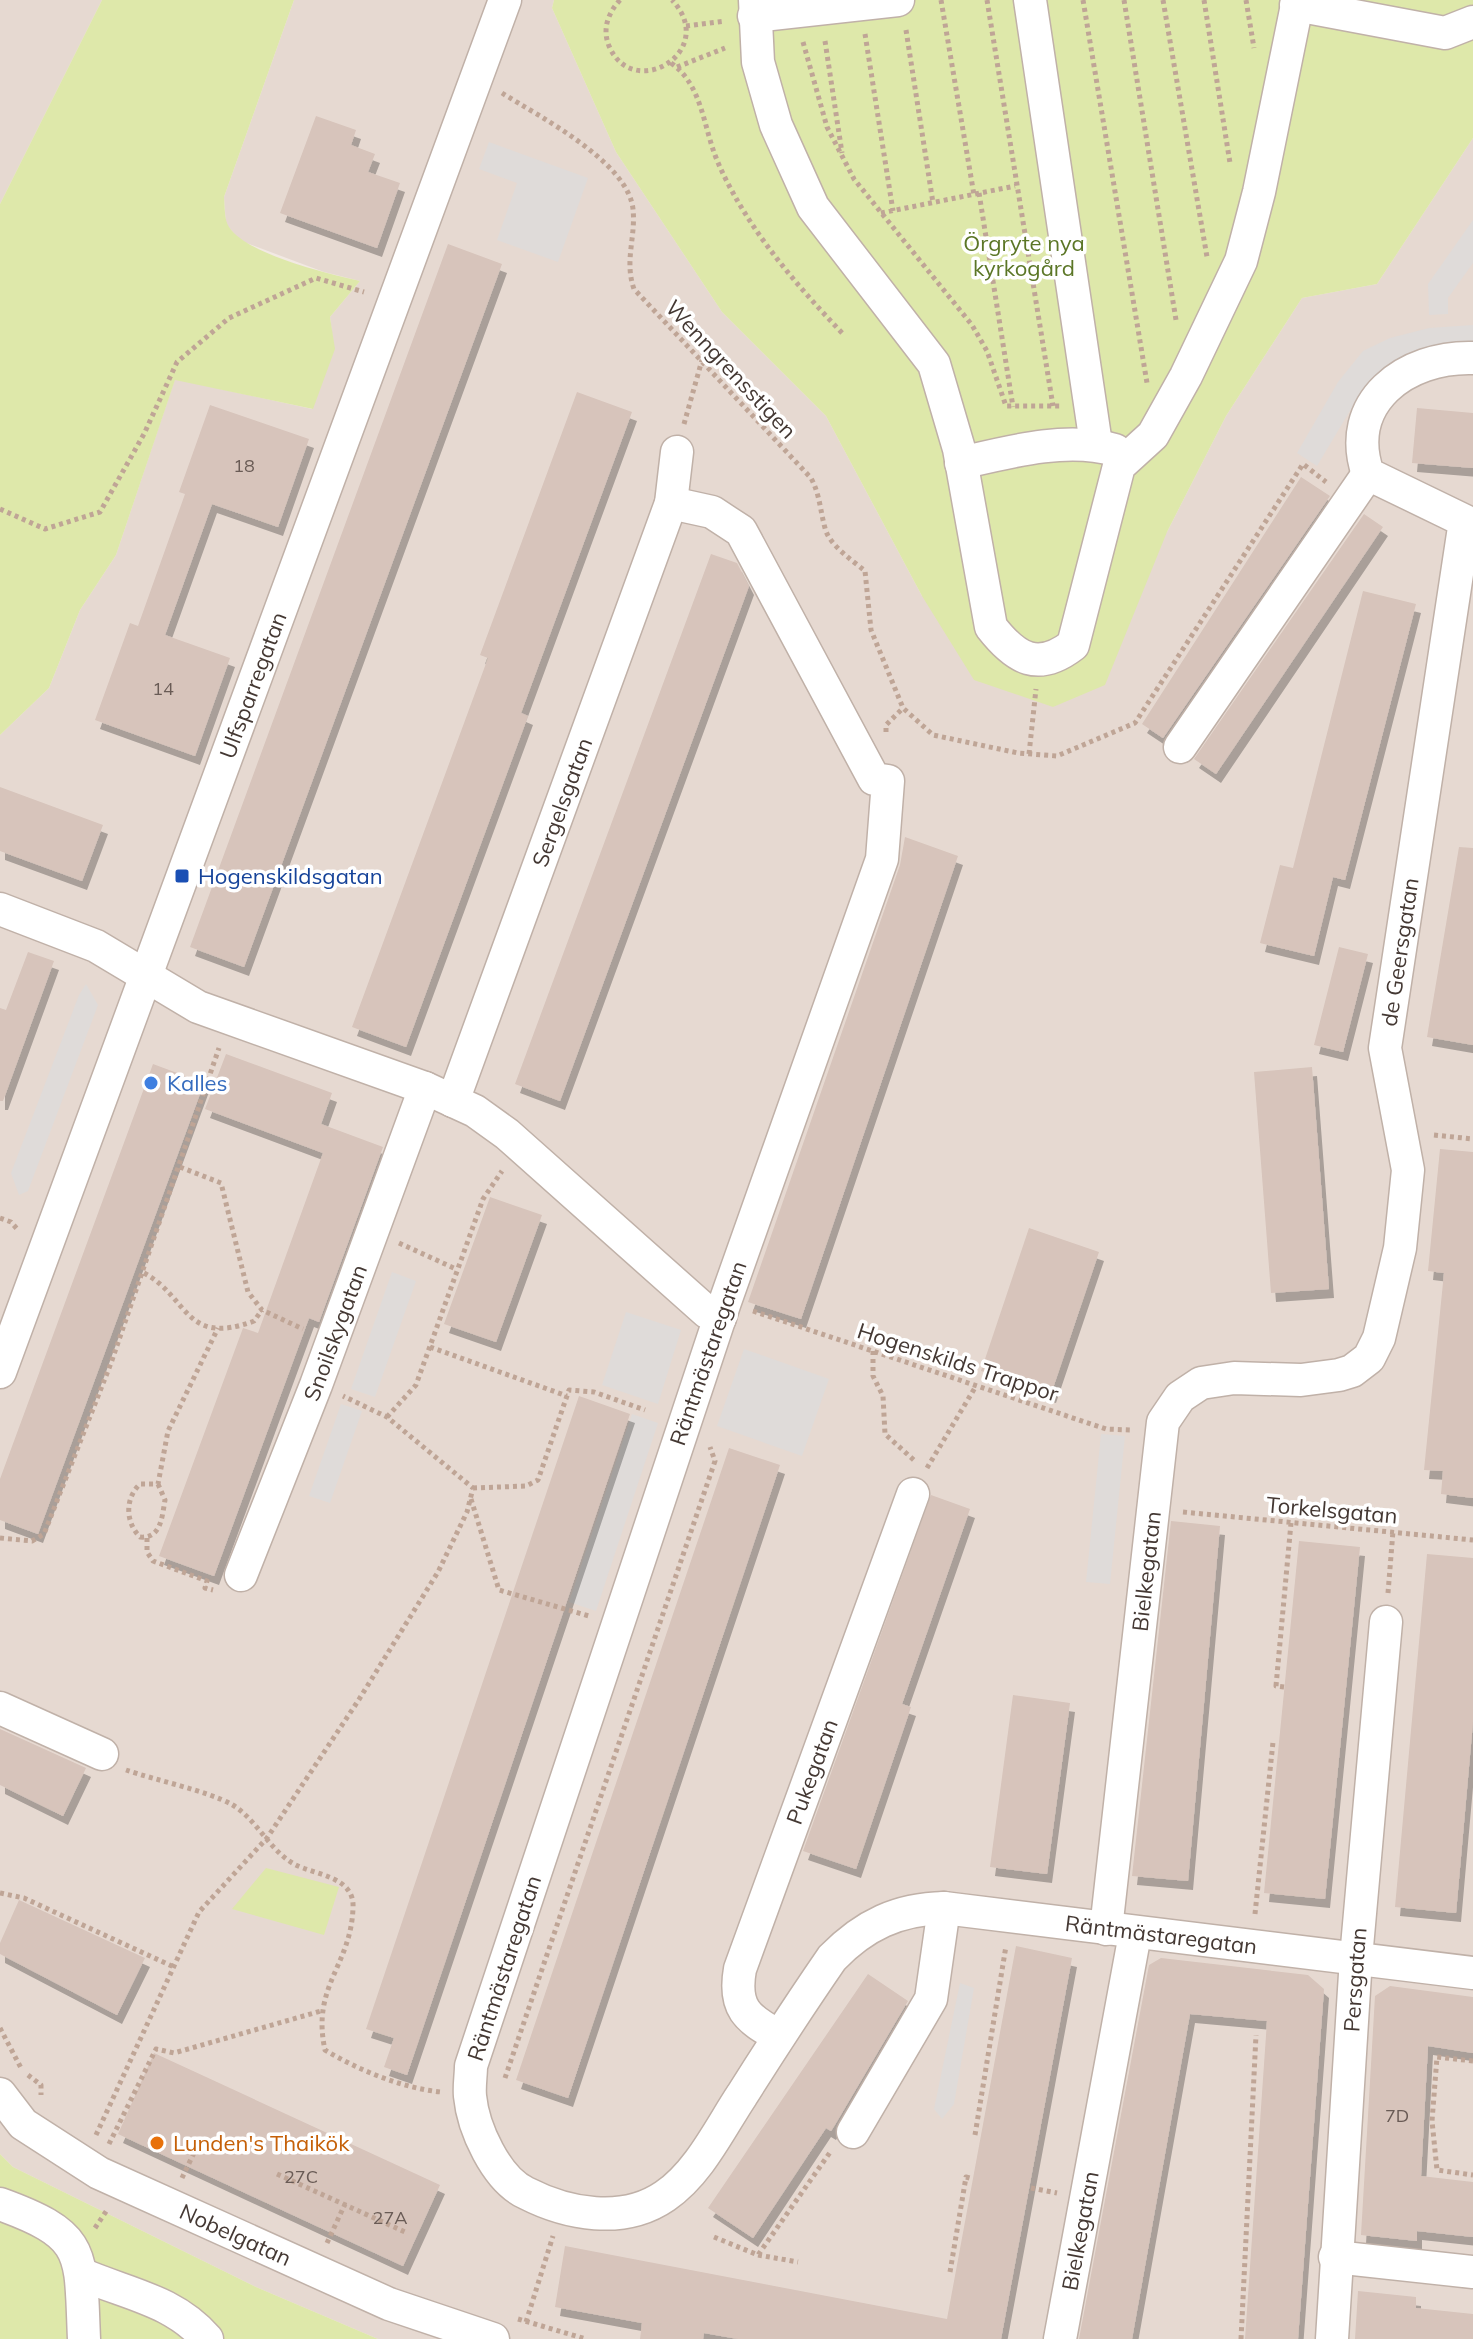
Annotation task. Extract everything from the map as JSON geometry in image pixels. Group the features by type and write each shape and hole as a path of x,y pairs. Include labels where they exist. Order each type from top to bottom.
{"street":[{"name":"Ulfsparregatan","path":"0,1372 8,1326 145,977 505,0"},
{"path":"1030,0 1096,444"},
{"path":"901,8 860,6 807,9 756,20 758,62 776,125 813,207 934,364 961,463 991,627 1006,646 1028,659 1054,659 1073,645 1119,466 1155,431 1186,376 1241,261 1259,192 1297,2 1402,28 1445,33 1473,22"},
{"path":"1180,747 1364,464 1366,414 1379,393 1410,371 1455,357 1473,358"},
{"path":"961,463 1020,450 1096,444 1133,455"},
{"name":"Sergelsgatan","path":"439,1094 671,503 677,452"},
{"name":"de Geersgatan","path":"1352,1371 1369,1358 1392,1293 1408,1170 1385,1048 1469,518 1364,464"},
{"name":"Räntmästaregatan","path":"671,503 712,512 741,531 874,779 888,781 882,859 737,1316 617,1625 475,2054 470,2096 477,2123 492,2157 517,2189 556,2208 587,2213 611,2212 640,2207 665,2196 695,2167 832,1958 851,1939 890,1916 944,1908 1473,1973"},
{"path":"0,909 96,946 198,1007 439,1094 475,1111 507,1134 707,1312 737,1316"},
{"name":"Snoilskygatan","path":"241,1575 316,1385 371,1231 439,1094"},
{"name":"Bielkegatan","path":"1060,2339 1120,1931 1159,1431 1169,1408 1188,1390 1201,1383 1234,1378 1301,1380 1352,1371"},
{"name":"Pukegatan","path":"779,2036 755,2023 745,2011 737,1990 740,1969 920,1482"},
{"name":"Persgatan","path":"1332,2339 1356,1958 1386,1622"},
{"path":"0,1708 110,1760"},
{"path":"853,2132 931,1999 944,1908"},
{"name":"Nobelgatan","path":"0,2094 23,2124 99,2173 389,2304 502,2328"},
{"path":"0,2204 44,2220 71,2244 81,2274 84,2339"},
{"path":"1335,2257 1473,2272"},
{"path":"81,2274 117,2289 151,2297 189,2318 207,2339"}],"path":[{"path":"620,0 610,13 605,28 615,57 627,67 641,71 657,70 719,49 756,20"},
{"path":"672,0 682,13 686,26 685,40 674,65"},
{"path":"941,0 1013,407"},
{"path":"987,0 1053,406"},
{"path":"1083,0 1155,431"},
{"path":"1124,0 1186,376"},
{"path":"1163,0 1216,309"},
{"path":"1204,0 1232,170"},
{"path":"860,6 893,211"},
{"path":"901,8 933,203"},
{"path":"807,9 817,98 854,179 972,325 987,351 1006,406 1090,403"},
{"path":"807,9 843,157"},
{"path":"674,65 701,105 715,155 738,202 795,284 844,335"},
{"path":"494,105 504,78"},
{"name":"Wenngrensstigen","path":"499,91 580,142 627,188 634,221 628,275 634,289 811,478 824,513 825,530 865,571 871,630 903,708"},
{"path":"881,213 1015,186"},
{"path":"0,509 45,529 100,512 144,434 177,362 229,318 316,278 395,303"},
{"path":"677,452 702,359"},
{"path":"886,725 903,708 933,735 1029,754 1057,756 1135,723 1303,464 1327,483 1364,464"},
{"path":"1029,754 1036,713"},
{"path":"0,1538 32,1541 44,1534 143,1273 229,1018"},
{"path":"1403,1134 1473,1139"},
{"path":"180,1167 221,1183 248,1292 262,1310 329,1342"},
{"path":"387,1417 416,1385 456,1269 493,1183"},
{"path":"371,1231 456,1269"},
{"path":"143,1273 165,1287 185,1314 218,1328 254,1321 262,1310"},
{"name":"Hogenskilds Trappor","path":"737,1316 873,1351 1106,1429 1159,1431"},
{"path":"147,1538 157,1532 165,1500 158,1484 168,1431 218,1328"},
{"path":"430,1347 567,1396"},
{"path":"873,1351 873,1376 883,1396 885,1434 920,1482"},
{"path":"316,1385 370,1406 387,1417 473,1488 526,1486 538,1480 569,1390 582,1390 645,1410"},
{"path":"946,1434 976,1386"},
{"path":"500,2091 715,1461 709,1436"},
{"path":"147,1538 135,1533 129,1505 133,1491 140,1484 158,1484"},
{"path":"95,2137 199,1912 267,1838 425,1593 467,1512 473,1488"},
{"path":"470,1498 499,1590 617,1625"},
{"name":"Torkelsgatan","path":"1188,1513 1473,1540"},
{"path":"1284,1687 1276,1686 1291,1523"},
{"path":"1386,1622 1393,1531"},
{"path":"147,1538 147,1552 153,1561 207,1581 205,1588 236,1598 241,1575"},
{"path":"1251,1947 1273,1742"},
{"path":"110,1760 232,1805 292,1863 340,1882 350,1892 353,1907 342,1958 322,1999 325,2050 344,2061 420,2090 446,2092 447,2101"},
{"path":"0,1893 24,1898 174,1967"},
{"path":"998,1940 1020,1943"},
{"path":"975,2135 1007,1941"},
{"path":"109,2144 156,2049 174,2053 321,2011"},
{"path":"0,2028 24,2071 41,2085 41,2097 49,2104"},
{"path":"1241,2339 1256,2035"},
{"path":"475,2054 509,2064"},
{"path":"1473,2061 1437,2057 1432,2121 1437,2170 1473,2175"},
{"path":"1424,2121 1432,2121"},
{"path":"85,2131 123,2151"},
{"path":"758,2255 835,2144 853,2132"},
{"path":"197,2185 181,2178 202,2136"},
{"path":"277,2174 405,2232"},
{"path":"950,2272 966,2177 973,2179"},
{"path":"1031,2188 1069,2196"},
{"path":"331,2233 345,2204"},
{"path":"526,2322 555,2231 563,2234"},
{"path":"714,2237 758,2255 798,2262"},
{"path":"312,2238 339,2250"},
{"path":"502,2328 526,2322 586,2339"}],"shaded area":[{"path":"0,0 102,0 0,204"},
{"path":"294,0 554,0 552,8 616,152 722,312 826,416 922,596 1167,532 1226,416 1302,298 1377,284 1473,138 1473,2339 378,2339 256,2287 13,2167 0,2154 0,735 49,688 80,610 116,555 175,379 312,409 334,349 330,317 360,281 324,272 241,241 226,225 224,197"},
{"path":"489,142 588,178 558,262 497,240 517,183 479,169"},
{"path":"1473,220 1473,263 1448,298 1448,314 1429,315 1428,284"},
{"path":"1473,325 1473,348 1409,358 1385,369 1357,399 1317,466 1297,453 1338,382 1363,351 1390,338 1429,328"},
{"path":"86,984 98,1005 28,1191 19,1195 11,1173 79,995"},
{"path":"392,1272 416,1281 375,1397 351,1389"},
{"path":"626,1312 681,1330 658,1404 602,1385"},
{"path":"744,1349 829,1379 802,1456 717,1426"},
{"path":"341,1404 362,1411 330,1503 309,1496"},
{"path":"632,1414 658,1423 596,1611 569,1602"},
{"path":"1101,1434 1125,1436 1110,1584 1086,1582"},
{"path":"960,1983 974,1988 954,2104 942,2119 934,2109"}],"green space":[{"path":"102,0 294,0 224,197 226,221 238,237 252,246 309,268 360,281 330,317 335,349 313,409 175,380 116,555 80,610 49,688 0,735 0,204"},
{"name":"Örgryte nya kyrkogård","path":"554,0 1473,0 1473,138 1377,284 1302,298 1226,416 1167,532 1105,685 1053,707 974,680 922,596 826,416 722,312 616,152 552,8"},
{"path":"266,1868 339,1887 324,1935 232,1909"},
{"path":"0,2154 13,2167 256,2287 378,2339 0,2339"}],"building":[{"path":"316,116 356,130 351,145 375,154 368,172 400,183 377,248 280,213"},
{"path":"448,244 502,264 244,967 190,947"},
{"path":"577,392 632,412 521,713 528,716 406,1047 352,1027 488,658 480,655"},
{"path":"210,405 309,439 278,527 212,504 165,635 230,658 195,756 95,720 130,623 138,626 185,494 179,492"},
{"path":"1417,408 1473,413 1473,468 1412,463"},
{"path":"1301,477 1330,496 1163,738 1142,724"},
{"path":"1364,514 1383,527 1216,774 1194,759"},
{"path":"711,554 737,563 749,586 560,1101 515,1084"},
{"path":"1363,591 1416,604 1345,880 1333,877 1314,956 1260,943 1280,865 1293,868"},
{"path":"0,787 103,825 82,881 0,851"},
{"path":"905,837 958,856 801,1319 748,1302 900,865"},
{"path":"1459,847 1473,848 1473,1045 1427,1037"},
{"path":"1339,947 1368,954 1343,1052 1314,1045"},
{"path":"28,952 54,961 3,1101 0,1101 0,1008 6,1010"},
{"path":"226,1054 332,1093 321,1124 383,1147 319,1322 309,1318 214,1576 159,1556 243,1328 258,1333 323,1153 205,1109"},
{"path":"153,1064 204,1083 38,1534 0,1520 0,1479"},
{"path":"1312,1067 1329,1289 1271,1293 1254,1072"},
{"path":"1440,1149 1473,1152 1473,1498 1441,1494 1443,1471 1424,1470 1444,1273 1428,1271"},
{"path":"490,1197 542,1215 496,1342 444,1324"},
{"path":"1029,1228 1099,1252 1051,1394 981,1371"},
{"path":"579,1396 630,1414 407,2075 384,2067 394,2038 366,2029"},
{"path":"729,1448 780,1465 568,2098 516,2080"},
{"path":"931,1495 970,1509 902,1704 911,1707 856,1869 803,1851"},
{"path":"1171,1521 1220,1526 1188,1881 1132,1876"},
{"path":"1299,1541 1360,1547 1325,1899 1264,1893"},
{"path":"1427,1554 1473,1558 1473,1722 1456,1913 1395,1907"},
{"path":"1013,1695 1070,1703 1047,1874 990,1867"},
{"path":"0,1729 86,1768 63,1816 0,1785"},
{"path":"19,1900 145,1958 117,2015 0,1954 0,1943"},
{"path":"1016,1946 1072,1958 1001,2339 738,2339 704,2333 703,2339 640,2339 642,2323 555,2307 565,2246 947,2319"},
{"path":"1161,1958 1308,1975 1324,1989 1298,2339 1245,2339 1267,2021 1190,2014 1132,2339 1079,2339 1149,1965"},
{"path":"868,1974 908,2001 831,2131 826,2128 753,2238 708,2208"},
{"path":"1390,1986 1473,1997 1473,2053 1428,2046 1421,2176 1473,2182 1473,2237 1417,2231 1417,2241 1361,2235 1375,1996"},
{"path":"154,2053 440,2185 403,2266 118,2134"},
{"path":"1358,2291 1416,2297 1416,2308 1473,2314 1473,2339 1355,2339"}],"place":[{"name":"Hogenskildsgatan","path":"182,876"},
{"name":"Kalles","path":"151,1083"},
{"name":"Lunden's Thaikök","path":"157,2143"}]}
